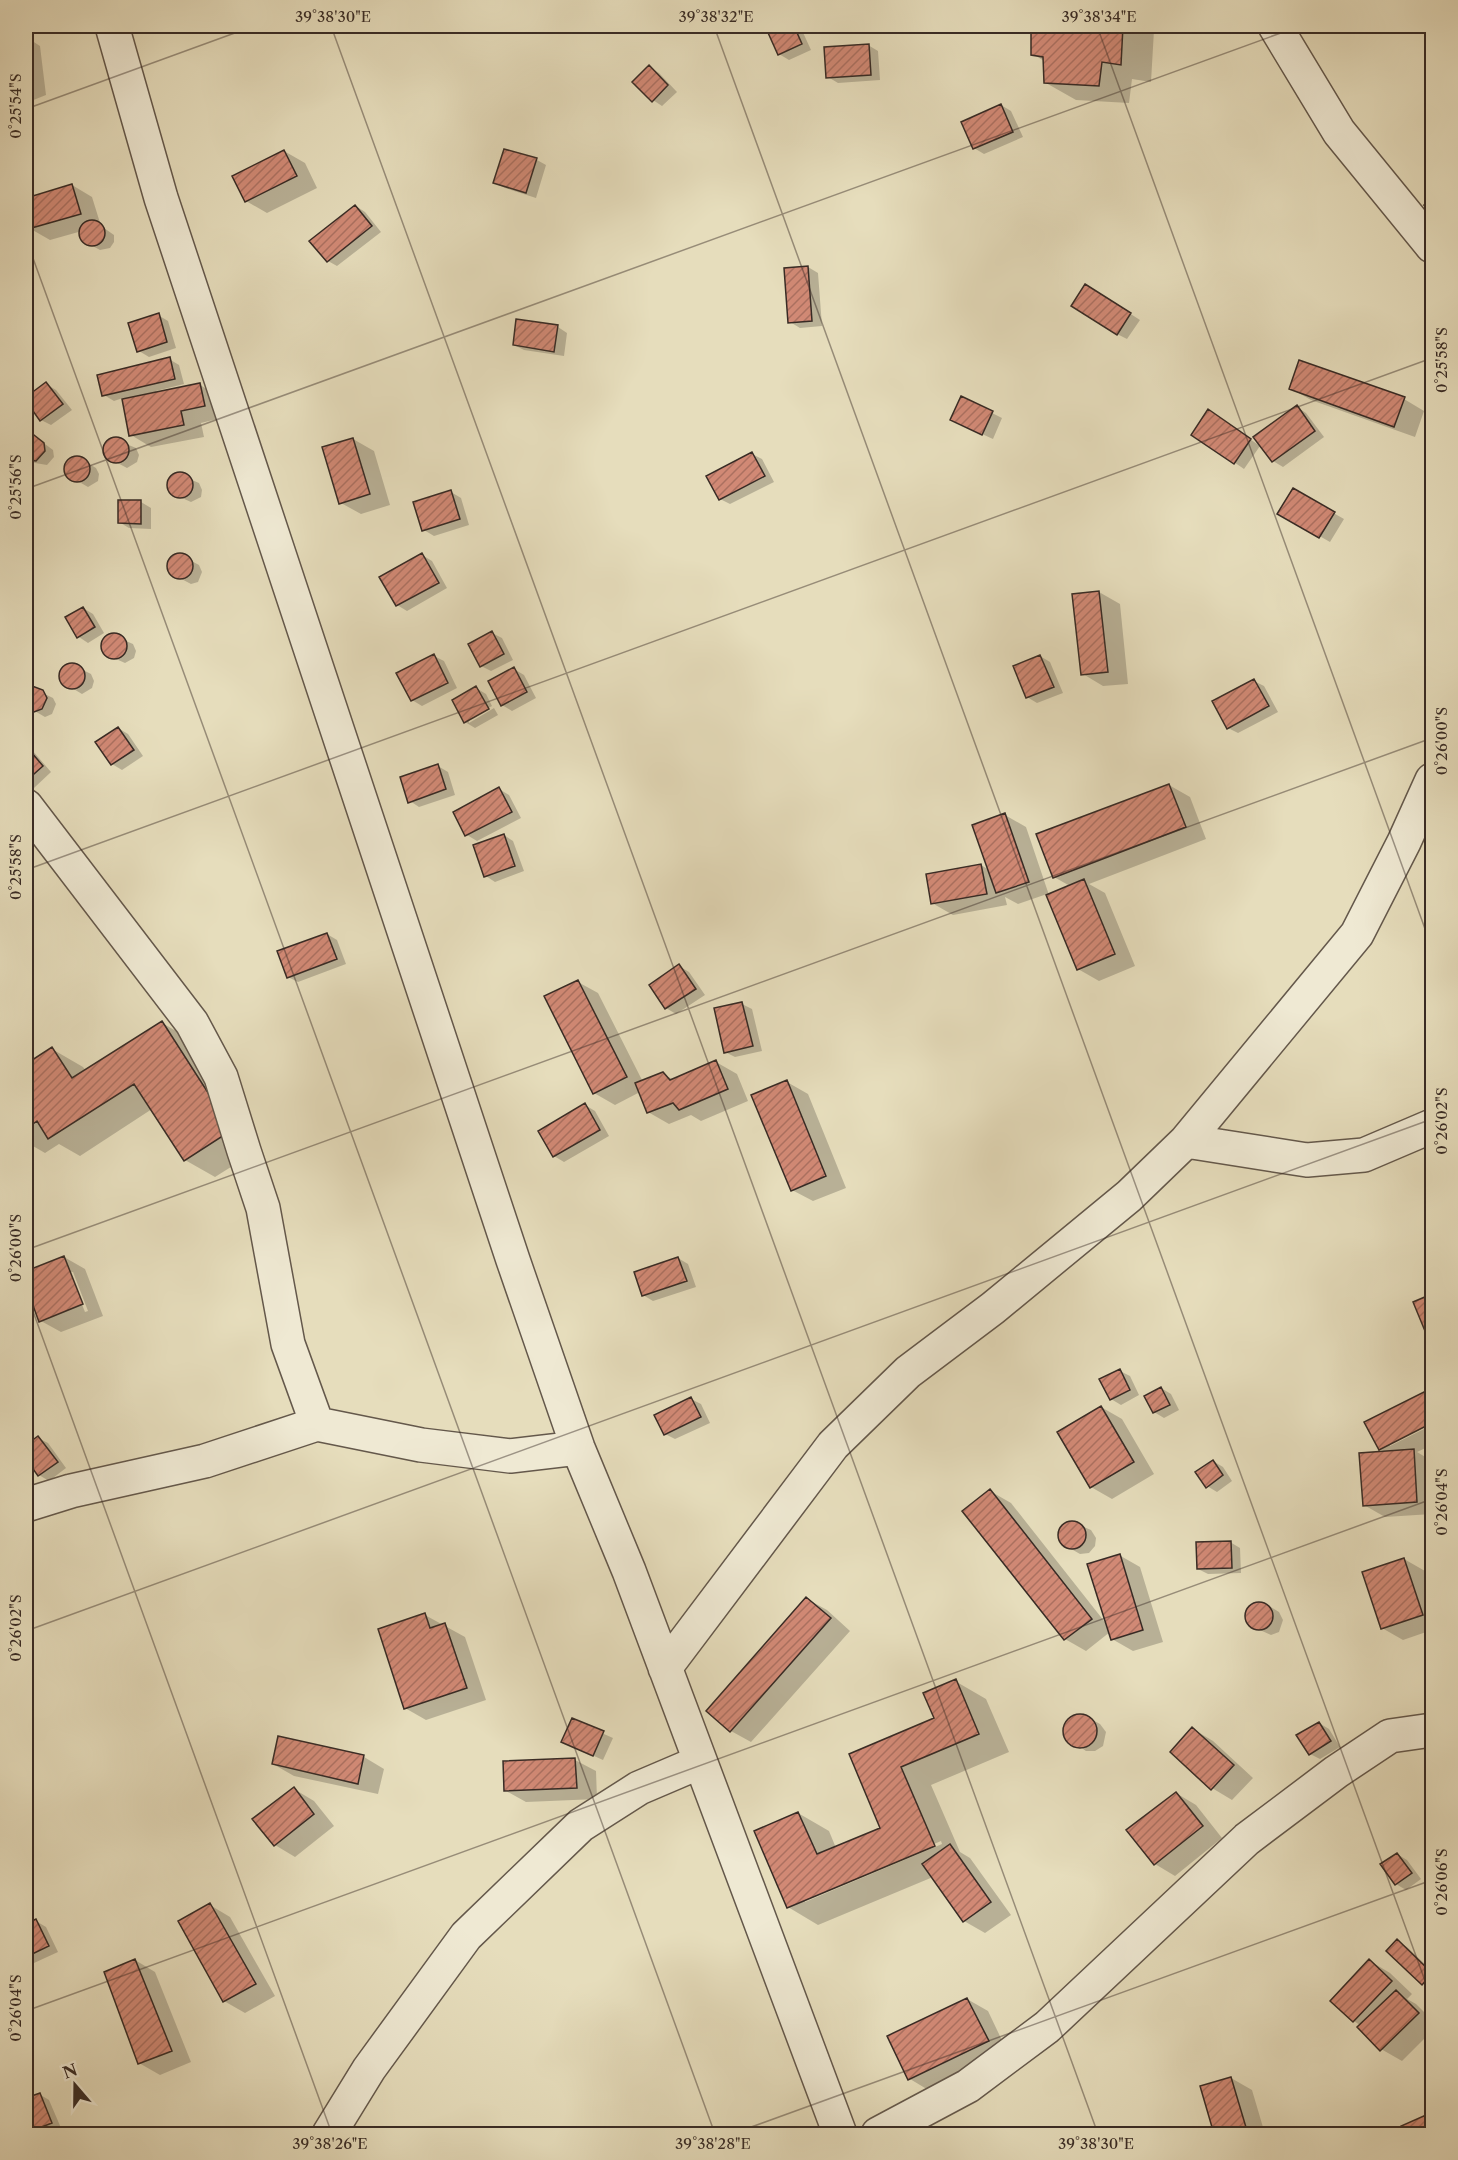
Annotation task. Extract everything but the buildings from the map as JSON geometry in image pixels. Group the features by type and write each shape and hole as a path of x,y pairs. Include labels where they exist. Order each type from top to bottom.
{"street":[{"path":"112,26 160,198 513,1260 578,1448 629,1571 840,2134"},
{"path":"1275,26 1339,132 1432,246"},
{"path":"665,1668 833,1445 909,1372 993,1308 1129,1196 1186,1141 1357,934 1404,842 1432,780"},
{"path":"26,806 192,1023 222,1077 264,1208 288,1344 317,1424"},
{"path":"1186,1141 1307,1160 1364,1155 1432,1126"},
{"path":"26,1505 71,1491 205,1461 317,1424 421,1444 510,1456 578,1448"},
{"path":"878,2134 968,2085 1047,2027 1247,1839 1336,1772 1390,1736 1432,1730"},
{"path":"329,2134 369,2069 466,1936 581,1825 639,1788 700,1762"}]}
